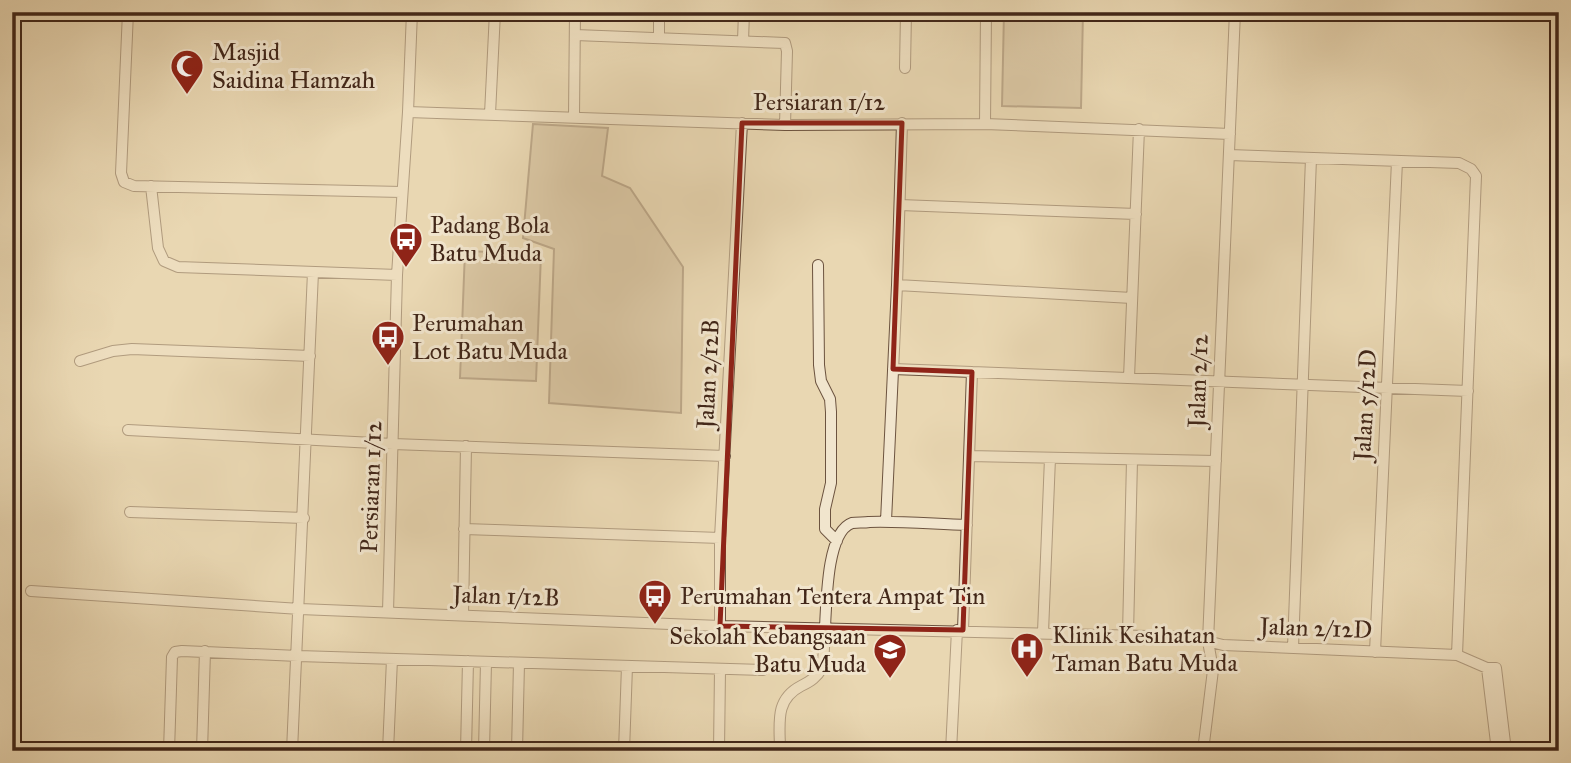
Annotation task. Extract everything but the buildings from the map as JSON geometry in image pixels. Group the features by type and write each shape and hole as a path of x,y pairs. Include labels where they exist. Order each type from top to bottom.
{"street":[{"path":"128,12 121,173 121,178 128,184 402,192"},
{"name":"Persiaran 1/12","path":"388,612 397,275 412,12"},
{"path":"490,114 495,12"},
{"path":"574,116 575,12"},
{"path":"659,12 659,37"},
{"path":"743,41 744,12"},
{"path":"905,68 906,12"},
{"path":"985,124 986,12"},
{"name":"Jalan 2/12","path":"1203,751 1213,670 1208,641 1235,12"},
{"path":"575,36 785,43 788,51 785,125"},
{"name":"Persiaran 1/12","path":"408,112 785,125 985,124 1230,134"},
{"name":"Jalan 2/12B","path":"720,626 720,538 742,123"},
{"path":"886,522 902,123"},
{"path":"1129,378 1139,129"},
{"path":"1229,155 1459,163 1471,169 1476,176 1457,655"},
{"path":"1293,648 1311,158"},
{"name":"Jalan 5/12D","path":"1375,652 1397,161"},
{"path":"151,186 158,248 164,261 178,267 397,275"},
{"path":"900,205 1136,214"},
{"path":"818,265 819,365 821,381 830,398 831,412 831,483 824,520 825,529 837,541"},
{"path":"292,751 313,272"},
{"path":"897,285 1132,298"},
{"path":"80,360 132,349 310,356"},
{"path":"893,369 1468,391"},
{"path":"951,751 967,525 972,372"},
{"path":"128,430 393,444 725,456"},
{"path":"463,615 466,446"},
{"path":"969,456 1216,461"},
{"path":"1042,632 1050,458"},
{"path":"1128,634 1132,460"},
{"path":"130,512 304,518"},
{"path":"780,751 783,701 789,694 814,680 824,659 828,576 837,541 843,530 852,523 967,525"},
{"path":"464,529 720,538"},
{"name":"Jalan 1/12B","path":"31,591 300,609 720,626 961,630"},
{"name":"Jalan 2/12D","path":"961,630 1191,637 1223,645 1457,655 1491,668"},
{"path":"202,751 205,651"},
{"path":"169,751 172,657 175,652 763,670"},
{"path":"388,751 392,659"},
{"path":"466,751 468,661"},
{"path":"484,751 486,662"},
{"path":"517,751 519,663"},
{"path":"624,751 627,666"},
{"path":"1491,668 1497,751"},
{"path":"1491,668 1506,751"},
{"path":"719,751 720,669"}],"highlighted area":[{"path":"742,123 902,123 893,369 972,372 963,630 720,626"}],"shaded area":[{"path":"1004,12 1083,12 1081,108 1002,106"},
{"path":"533,124 608,128 602,176 630,188 683,267 681,413 549,403 554,249 523,238"},
{"path":"465,251 541,254 536,381 460,378"}],"place":[{"name":"Masjid Saidina Hamzah","path":"187,96"},
{"name":"Padang Bola Batu Muda","path":"406,269"},
{"name":"Perumahan Lot Batu Muda","path":"388,367"},
{"name":"Perumahan Tentera Ampat Tin","path":"655,626"},
{"name":"Klinik Kesihatan Taman Batu Muda","path":"1027,679"},
{"name":"Sekolah Kebangsaan Batu Muda","path":"890,680"}]}
